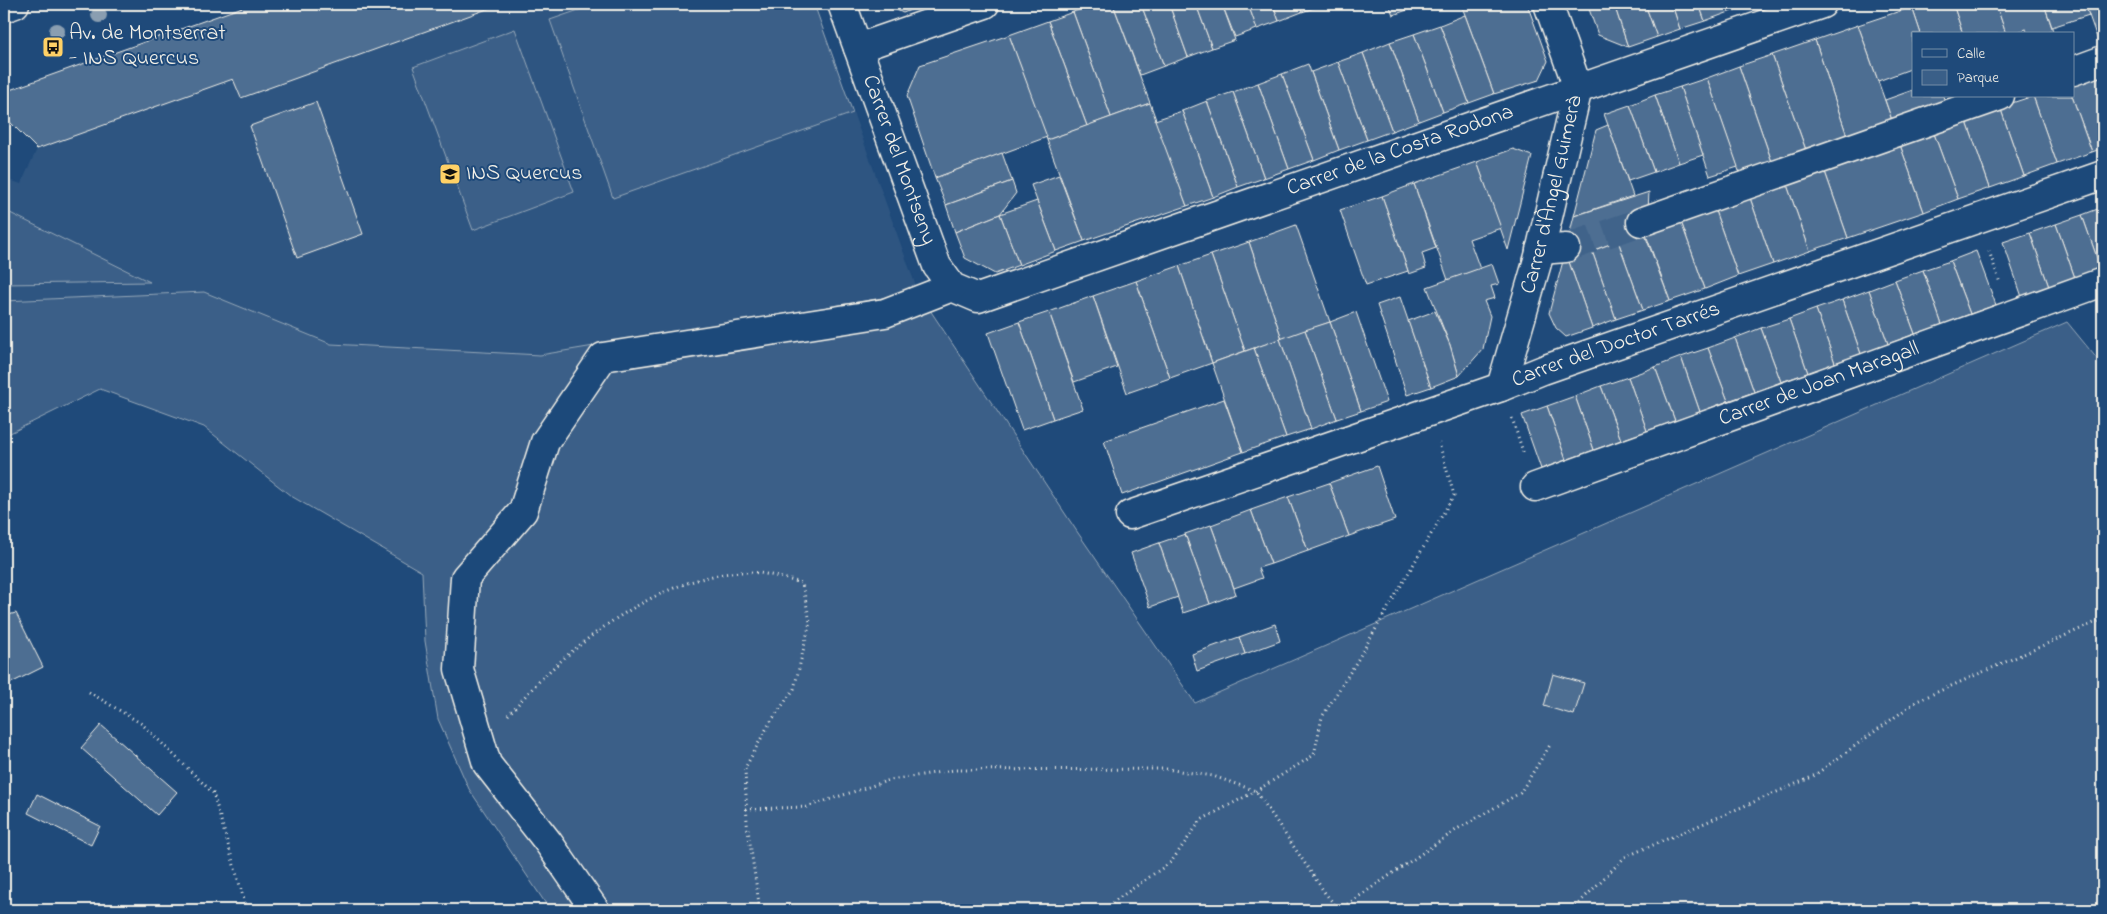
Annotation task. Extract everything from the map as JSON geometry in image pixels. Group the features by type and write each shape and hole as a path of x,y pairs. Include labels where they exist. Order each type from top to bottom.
{"street":[{"path":"4,8 15,4"},
{"name":"Carrer del Montseny","path":"842,4 937,266 952,287"},
{"path":"858,48 985,4"},
{"name":"Carrer d'Àngel Guimerà","path":"1501,387 1553,249 1578,88 1548,4"},
{"name":"Carrer de la Costa Rodona","path":"952,287 978,298 1822,4"},
{"path":"2074,71 2103,60"},
{"path":"1641,222 1994,98"},
{"name":"Carrer del Doctor Tarrés","path":"1130,515 1430,412 1561,364 2103,175"},
{"name":"Carrer de Joan Maragall","path":"1535,486 2103,282"},
{"path":"595,910 548,842 486,764 459,669 465,578 524,511 545,442 603,357 885,313 952,287"}],"path":[{"path":"1978,220 2012,315"},
{"path":"1501,387 1535,486"},
{"path":"1105,910 1113,902 1171,862 1202,820 1256,791 1314,755 1322,717 1454,495 1430,412"},
{"path":"480,744 552,668 599,630 660,594 702,578 742,572 776,576 802,583 810,622 794,689 769,724 744,768 746,809 760,910"},
{"path":"1572,910 1624,857 1812,777 1917,701 2103,619"},
{"path":"89,692 142,724 213,793 247,910"},
{"path":"746,809 806,807 890,780 954,770 1166,769 1213,776 1256,791 1325,893 1339,910 1459,828 1520,793 1550,745"}],"shaded area":[{"name":"INS Quercus","path":"251,4 814,4 918,292 540,355 331,344 204,292 4,301 4,178 21,184 37,149 4,116 4,92"}],"green space":[{"path":"596,4 814,4 853,113 613,198 550,20"},
{"path":"515,29 574,192 473,230 413,67"},
{"path":"4,210 150,282 4,284"},
{"path":"204,292 331,344 540,355 918,292 1078,533 1195,703 2067,322 2103,366 2103,910 550,910 469,789 438,719 425,641 422,572 291,496 204,427 100,389 4,436 4,301"}],"building":[{"path":"251,4 501,4 241,98 233,79 37,149 4,116 4,92"},
{"path":"884,4 926,4 903,13"},
{"path":"1095,4 1113,4 1150,103 1111,117 1073,12"},
{"path":"1113,4 1141,4 1164,66 1140,75"},
{"path":"1141,4 1169,4 1188,57 1164,66"},
{"path":"1169,4 1196,4 1212,48 1188,57"},
{"path":"1196,4 1222,4 1235,40 1212,48"},
{"path":"1222,4 1248,4 1257,29 1235,37"},
{"path":"1248,4 1273,4 1279,21 1257,29"},
{"path":"1273,4 1299,4 1302,12 1279,21"},
{"path":"1299,4 1326,4 1302,12"},
{"path":"1389,4 1424,4 1393,15"},
{"path":"1461,4 1527,4 1548,61 1539,80 1494,94"},
{"path":"1593,4 1614,4 1628,47 1598,35 1588,6"},
{"path":"1614,4 1645,4 1657,37 1628,47"},
{"path":"1645,4 1672,4 1680,29 1657,37"},
{"path":"1672,4 1699,4 1705,21 1680,29"},
{"path":"1699,4 1742,4 1743,7 1705,21"},
{"path":"1920,4 1953,4 1962,32 1920,32 1912,7"},
{"path":"1953,4 1996,4 2005,32 1962,32"},
{"path":"1996,4 2044,4 2053,31 2027,32 2026,29 2018,32 2005,32"},
{"path":"2044,4 2085,4 2089,15 2052,27"},
{"path":"2085,4 2103,4 2103,48 2101,49"},
{"path":"1912,7 1920,32 1912,32 1912,68 1878,81 1858,25"},
{"path":"1073,12 1111,117 1087,126 1048,21"},
{"path":"1465,15 1494,94 1469,103 1440,25"},
{"path":"1048,21 1087,126 1047,140 1009,35"},
{"path":"1440,25 1469,103 1443,112 1414,34"},
{"path":"1858,25 1893,123 1848,139 1815,40"},
{"path":"1414,34 1443,112 1419,121 1390,42"},
{"path":"1009,35 1047,137 935,178 907,96 920,65"},
{"path":"1815,40 1848,139 1807,153 1772,55"},
{"path":"1390,42 1419,121 1392,131 1363,53"},
{"path":"1363,53 1392,131 1367,140 1338,62"},
{"path":"1772,55 1807,153 1773,165 1739,66"},
{"path":"1338,62 1367,140 1339,150 1311,72"},
{"path":"1308,64 1339,150 1314,160 1282,74"},
{"path":"1739,66 1773,165 1741,177 1707,78"},
{"path":"2100,72 2103,80 2103,148 2092,152 2073,98 2074,82"},
{"path":"1282,74 1314,160 1289,169 1258,83"},
{"path":"1707,78 1738,167 1710,176 1680,87"},
{"path":"1258,83 1289,169 1264,178 1233,92"},
{"path":"1680,87 1703,155 1679,163 1655,95"},
{"path":"1912,90 1912,98 1944,98 1946,105 1893,123 1885,100"},
{"path":"1233,92 1264,178 1238,187 1207,101"},
{"path":"1655,95 1679,163 1654,172 1630,105"},
{"path":"2027,98 2034,98 2057,164 2024,176 2000,107"},
{"path":"2034,98 2073,98 2092,152 2057,164"},
{"path":"1207,101 1238,187 1213,197 1182,111"},
{"path":"316,102 363,234 297,258 250,126"},
{"path":"1150,103 1187,206 1084,241 1047,140"},
{"path":"1630,105 1654,172 1628,181 1604,114"},
{"path":"2000,107 2024,176 1990,188 1966,119"},
{"path":"1182,111 1213,197 1187,206 1155,120"},
{"path":"1966,119 1990,188 1958,199 1933,131"},
{"path":"1608,125 1633,196 1574,216 1596,130"},
{"path":"1933,131 1958,199 1924,212 1899,142"},
{"path":"1899,142 1924,212 1848,238 1824,169"},
{"path":"1513,149 1532,156 1508,250 1477,162"},
{"path":"1002,153 1012,181 946,205 935,178"},
{"path":"1477,162 1501,228 1469,239 1480,269 1448,280 1414,184"},
{"path":"1824,169 1848,238 1810,251 1786,182"},
{"path":"1059,175 1084,241 1056,251 1031,185"},
{"path":"1012,181 1016,193 1000,214 955,232 946,205"},
{"path":"1786,182 1810,251 1773,264 1749,195"},
{"path":"1414,184 1436,248 1422,253 1426,268 1409,274 1382,196"},
{"path":"1649,192 1644,232 1563,261 1574,216"},
{"path":"1749,195 1773,264 1738,276 1714,208"},
{"path":"1382,196 1408,271 1366,285 1340,210"},
{"path":"1037,201 1056,251 1019,265 1000,214"},
{"path":"2103,207 2103,268 2101,269 2082,215"},
{"path":"1714,208 1738,276 1705,289 1680,219"},
{"path":"1000,214 1019,265 995,274 965,258 955,232"},
{"path":"2082,215 2101,269 2075,278 2056,224"},
{"path":"1680,219 1705,289 1670,301 1645,232"},
{"path":"2056,224 2075,278 2049,287 2030,233"},
{"path":"1296,225 1330,322 1282,339 1249,242"},
{"path":"1644,232 1670,301 1643,310 1618,241"},
{"path":"2030,233 2049,287 2022,297 2003,242"},
{"path":"1618,241 1643,310 1616,319 1592,251"},
{"path":"1249,242 1282,339 1245,351 1211,255"},
{"path":"1592,251 1616,319 1592,328 1568,259"},
{"path":"1976,251 1996,305 1970,314 1950,261"},
{"path":"1211,255 1245,351 1212,363 1179,266"},
{"path":"1568,259 1592,328 1566,337 1556,328 1549,313 1563,261"},
{"path":"1950,261 1970,314 1942,325 1923,270"},
{"path":"1492,264 1499,284 1491,286 1495,298 1484,301 1490,316 1483,349 1459,376 1450,345 1427,287"},
{"path":"1179,266 1212,363 1170,378 1136,281"},
{"path":"1923,270 1942,325 1915,334 1895,280"},
{"path":"1895,280 1915,334 1888,344 1869,290"},
{"path":"1136,281 1170,378 1127,393 1093,296"},
{"path":"1869,290 1888,344 1861,354 1842,300"},
{"path":"1093,296 1117,367 1074,382 1049,312"},
{"path":"1400,297 1431,387 1407,395 1377,305"},
{"path":"1842,300 1861,354 1835,363 1816,309"},
{"path":"1816,309 1835,363 1808,373 1789,319"},
{"path":"1435,311 1450,345 1459,376 1431,387 1408,321"},
{"path":"1049,312 1083,409 1053,419 1019,322"},
{"path":"1356,312 1387,402 1361,411 1330,322"},
{"path":"1789,319 1808,373 1781,382 1761,328"},
{"path":"1019,322 1053,419 1022,430 988,333"},
{"path":"1330,322 1361,411 1337,419 1305,330"},
{"path":"1761,328 1781,382 1754,392 1735,338"},
{"path":"1305,330 1337,419 1311,429 1280,339"},
{"path":"1735,338 1754,392 1728,401 1708,348"},
{"path":"1280,339 1311,429 1286,437 1254,348"},
{"path":"1254,348 1286,437 1243,452 1212,363"},
{"path":"1708,348 1728,401 1700,412 1681,357"},
{"path":"1681,357 1700,412 1675,421 1655,367"},
{"path":"1655,367 1675,421 1647,431 1628,377"},
{"path":"1628,377 1647,431 1621,440 1601,386"},
{"path":"1601,386 1621,440 1594,450 1575,396"},
{"path":"1575,396 1594,450 1566,460 1547,406"},
{"path":"1224,399 1243,452 1122,495 1104,441"},
{"path":"1547,406 1566,460 1541,469 1522,415"},
{"path":"1377,466 1395,520 1349,536 1329,483"},
{"path":"1329,483 1349,536 1308,551 1288,497"},
{"path":"1288,497 1308,551 1271,564 1251,510"},
{"path":"1251,510 1271,564 1258,568 1262,578 1234,588 1211,525"},
{"path":"1211,525 1236,594 1210,604 1185,534"},
{"path":"1185,534 1210,604 1183,613 1159,543"},
{"path":"1159,543 1178,597 1150,607 1131,553"},
{"path":"16,613 43,667 7,685 4,691 4,616"},
{"path":"1275,624 1280,641 1245,654 1239,637"},
{"path":"1239,637 1245,654 1197,671 1192,654"},
{"path":"1553,674 1584,683 1574,715 1544,706"},
{"path":"101,725 177,792 157,815 81,748"},
{"path":"37,794 100,826 91,845 28,813"}],"tunnel":[{"path":"1566,248 1641,222"}],"place":[{"name":"Av. de Montserrat - INS Quercus","path":"53,47"},
{"name":"INS Quercus","path":"450,174"}]}
